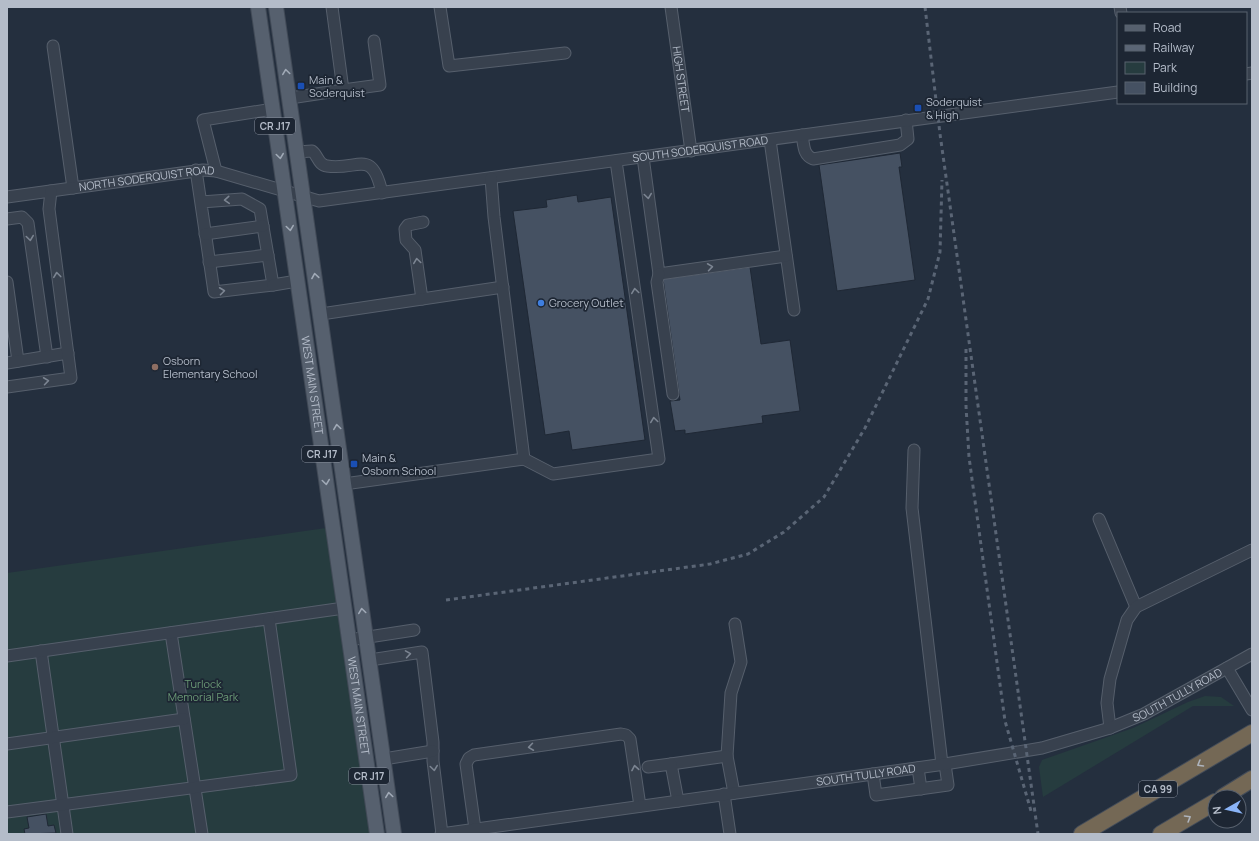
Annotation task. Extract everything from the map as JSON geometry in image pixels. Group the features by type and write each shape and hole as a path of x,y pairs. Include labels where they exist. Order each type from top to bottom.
{"highway":[{"name":"CA 99","path":"1082,834 1252,733"},
{"path":"1236,789 1252,779"},
{"path":"1161,834 1207,807"}],"main road":[{"name":"WEST MAIN STREET","path":"258,7 377,834"},
{"name":"WEST MAIN STREET","path":"276,7 394,834"}],"street":[{"path":"332,7 343,90"},
{"path":"440,7 449,66 565,54"},
{"name":"HIGH STREET","path":"671,7 691,151"},
{"path":"290,98 380,85 374,41"},
{"path":"53,46 74,188"},
{"name":"SOUTH SODERQUIST ROAD","path":"284,190 319,200 382,193 1117,92"},
{"path":"216,171 204,120 273,109"},
{"path":"802,135 807,157 813,159 900,145 908,139 906,120"},
{"path":"770,140 794,310"},
{"path":"297,152 312,151 319,161 326,166 368,165 374,169 379,176 382,193"},
{"path":"643,157 659,274 657,282 673,394"},
{"path":"344,484 524,459 553,474 659,459 616,161"},
{"path":"196,170 214,292 297,281"},
{"name":"NORTH SODERQUIST ROAD","path":"7,197 196,170 216,171 284,190"},
{"path":"491,178 494,200 494,217 524,459"},
{"path":"7,387 71,378 49,209 50,191"},
{"path":"201,202 242,200 260,209 273,285"},
{"path":"7,219 22,217 28,223 46,357"},
{"path":"422,222 408,224 405,229 406,240 415,250 422,299"},
{"path":"205,234 263,226"},
{"path":"209,262 268,255"},
{"path":"659,274 786,256"},
{"path":"7,282 13,362 68,353"},
{"path":"321,314 503,288"},
{"path":"873,774 876,795 948,785 944,764 912,508 914,450"},
{"path":"1099,518 1136,607"},
{"path":"1110,728 1107,703 1110,679 1127,620 1136,607 1252,550"},
{"path":"7,656 344,608"},
{"path":"7,812 291,775 269,619"},
{"path":"730,834 727,756 731,692 741,662 735,624"},
{"path":"349,640 414,630"},
{"path":"171,633 202,834"},
{"path":"41,651 67,834"},
{"path":"370,660 422,652 442,834"},
{"path":"1227,668 1252,654"},
{"name":"SOUTH TULLY ROAD","path":"442,834 918,768 1042,748 1110,728 1151,711 1227,668 1252,710"},
{"path":"7,744 184,720"},
{"path":"471,831 466,764 469,758 474,755 621,734 626,735 630,740 640,806"},
{"path":"384,759 433,752"},
{"path":"648,767 727,756"},
{"path":"671,764 678,801"},
{"path":"918,768 921,789"}],"green space":[{"name":"Turlock Memorial Park","path":"326,528 370,834 7,834 7,573"},
{"path":"1205,696 1221,697 1234,706 1193,706 1043,797 1039,767 1042,760 1133,728 1188,702"}],"building":[{"path":"900,153 902,167 899,167 915,280 837,291 819,165"},
{"path":"577,195 578,202 611,197 645,440 572,450 569,431 545,435 513,211 547,207 546,200"},
{"path":"750,267 761,344 790,340 800,411 762,416 763,423 685,434 685,430 675,431 670,401 680,400 663,279"},
{"path":"46,814 48,826 54,825 56,833 25,834 24,829 29,828 27,817"}],"railway":[{"path":"925,7 940,134 1038,834"},
{"path":"446,600 710,564 748,554 784,532 824,497 865,428 928,299 940,252 942,180"},
{"path":"966,349 966,406 969,457 1005,721 1031,811"}],"place":[{"name":"Main & Soderquist","path":"301,86"},
{"name":"Soderquist & High","path":"918,108"},
{"name":"Grocery Outlet","path":"541,303"},
{"name":"Osborn Elementary School","path":"155,367"},
{"name":"Main & Osborn School","path":"354,464"}]}
